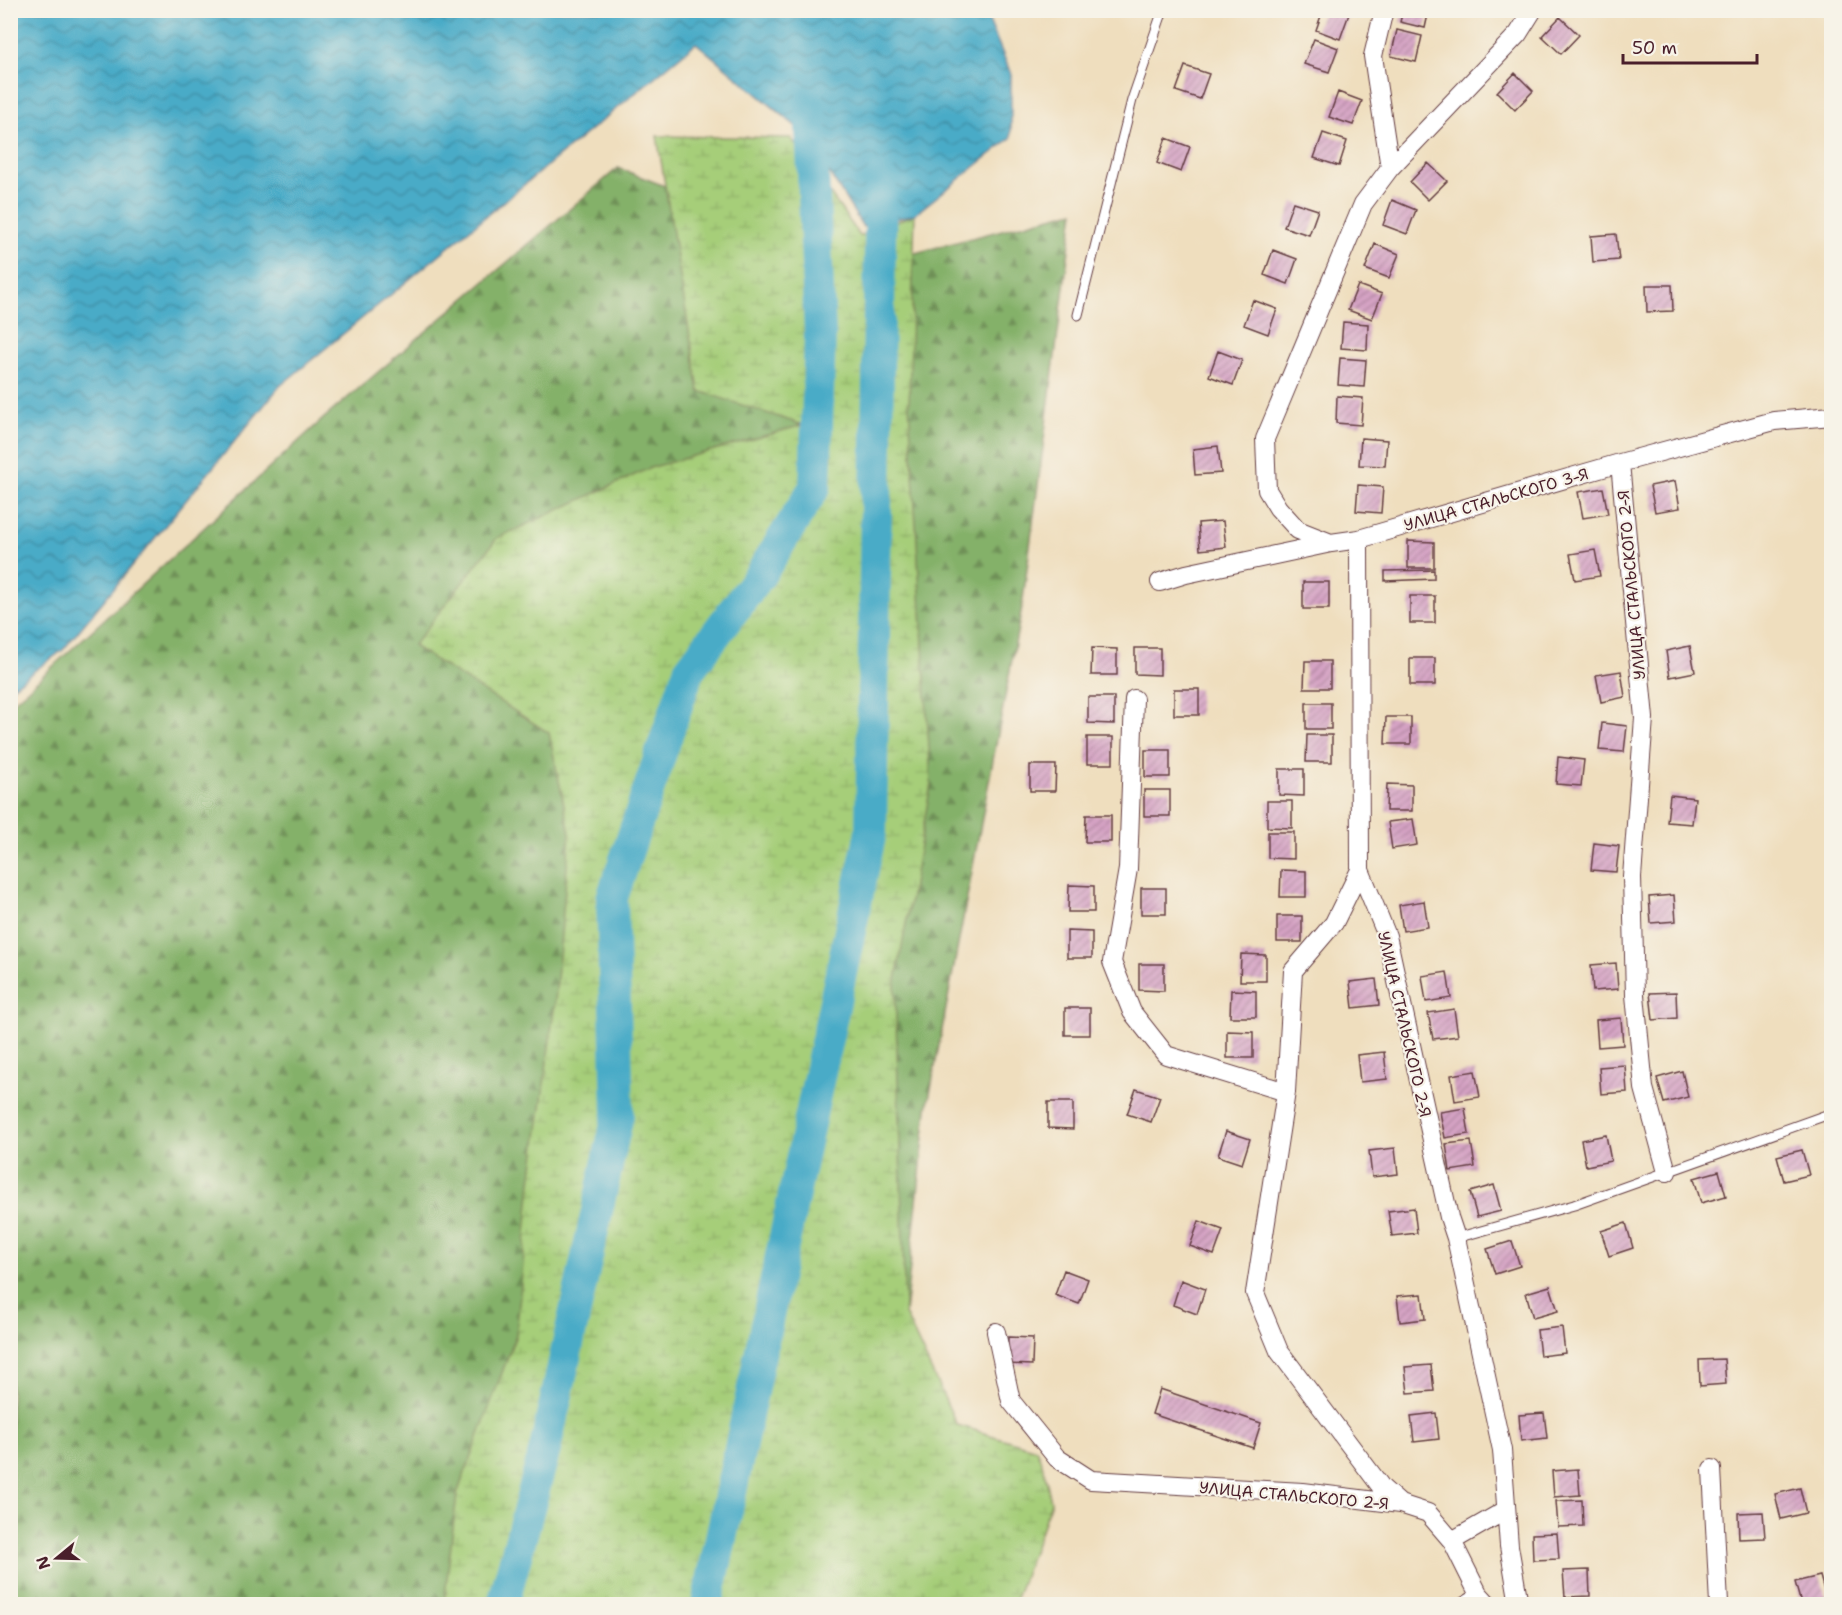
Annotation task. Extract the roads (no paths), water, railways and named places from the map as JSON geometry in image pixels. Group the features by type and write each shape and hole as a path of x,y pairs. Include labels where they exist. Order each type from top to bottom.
{"street":[{"path":"1384,10 1373,56 1390,168"},
{"path":"1330,543 1298,530 1278,508 1267,490 1265,439 1363,204 1390,168 1518,34 1533,10"},
{"name":"УЛИЦА СТАЛЬСКОГО 3-Я","path":"1160,582 1186,574 1330,543 1359,539 1774,421 1832,416"},
{"name":"УЛИЦА СТАЛЬСКОГО 2-Я","path":"1620,463 1644,718 1632,877 1635,995 1644,1088 1667,1172"},
{"name":"УЛИЦА СТАЛЬСКОГО 2-Я","path":"1359,539 1360,870 1387,936 1502,1450 1509,1546 1519,1605"},
{"path":"1134,699 1128,869 1112,962 1132,1012 1166,1054 1286,1092"},
{"name":"УЛИЦА СТАЛЬСКОГО 2-Я","path":"1360,870 1334,923 1293,971 1286,1092 1255,1293 1279,1351 1382,1488 1400,1504"},
{"name":"УЛИЦА СТАЛЬСКОГО 2-Я","path":"996,1332 1011,1401 1057,1458 1091,1480 1303,1492 1400,1504"},
{"path":"1712,1469 1719,1605"},
{"path":"1400,1504 1428,1513 1452,1541 1483,1599"},
{"path":"1452,1541 1506,1510"}],"lane":[{"path":"1078,315 1132,100 1163,10"},
{"path":"1456,1238 1574,1205 1832,1113"},
{"path":"1460,1605 1483,1599"}],"water":[{"path":"11,10 985,11 1011,74 1011,138 915,214 863,227 805,134 696,43 280,386 63,650 11,688"}],"waterway":[{"path":"503,1604 545,1449 618,1115 612,898 689,670 760,575 815,487 820,334 810,103"},
{"path":"707,1604 871,832 881,179"}]}
